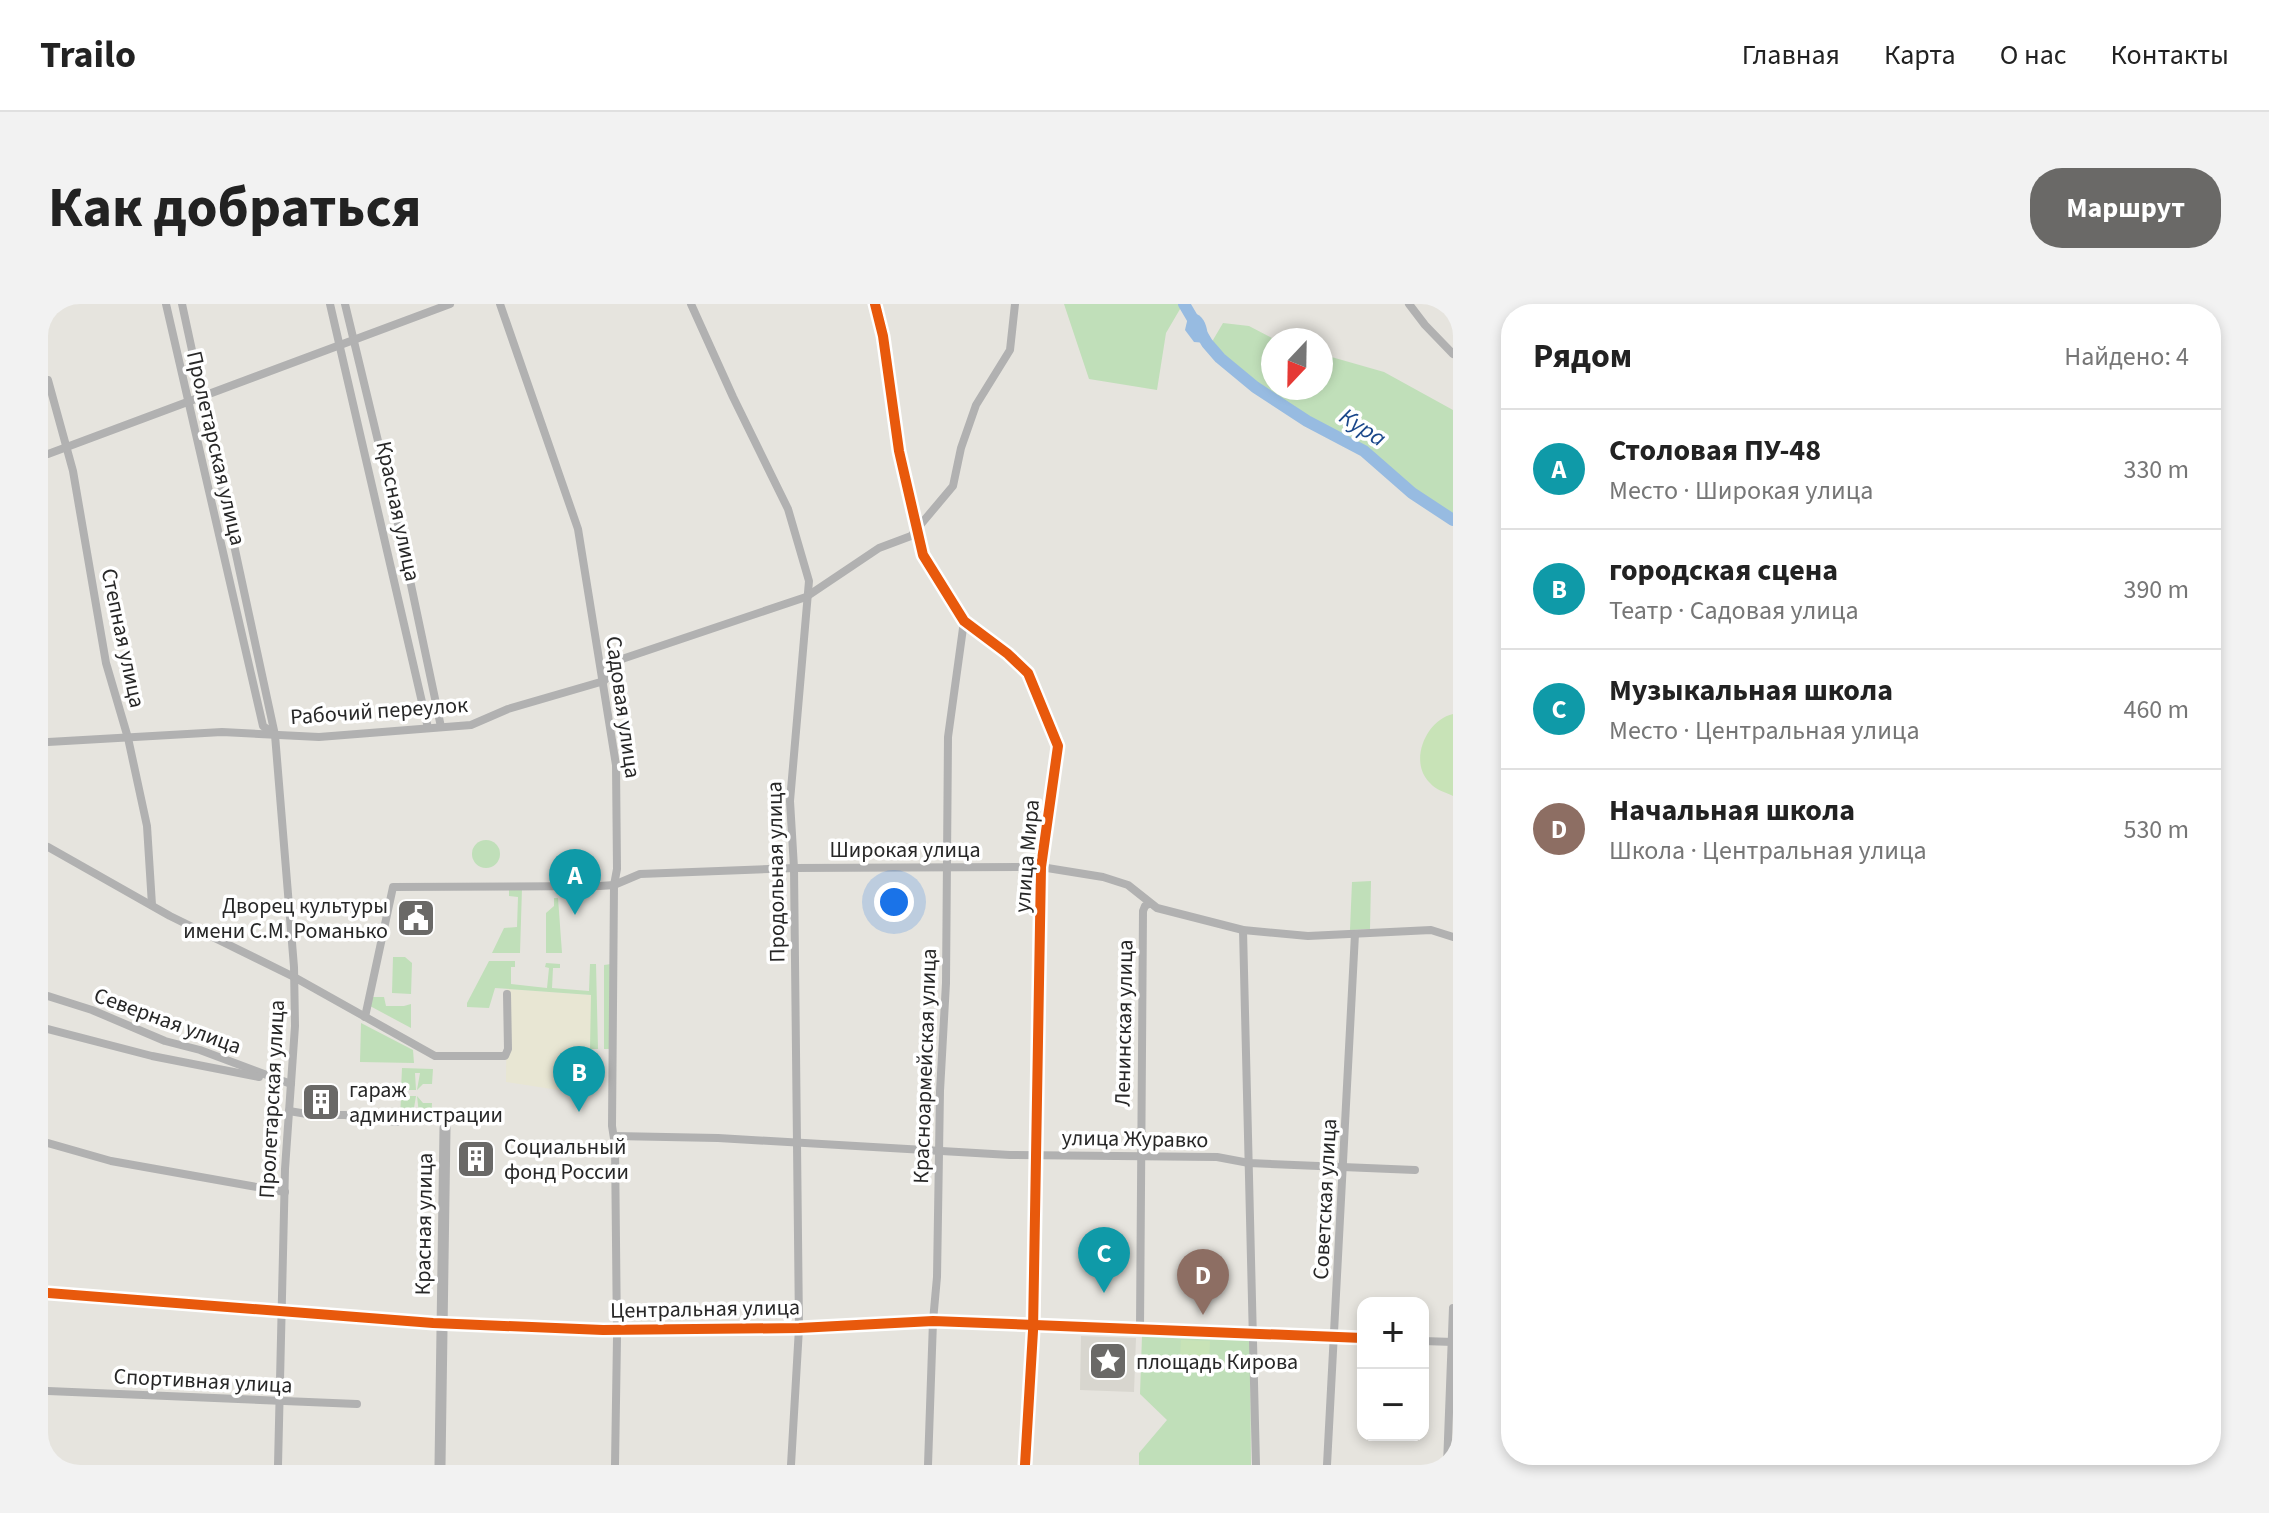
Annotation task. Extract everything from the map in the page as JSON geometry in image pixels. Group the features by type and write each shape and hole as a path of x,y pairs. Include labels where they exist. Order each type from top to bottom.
{"street":[{"name":"Пролетарская улица","path":"166,304 263,726 275,735"},
{"name":"Пролетарская улица","path":"182,304 275,735 294,977 278,1465"},
{"name":"Красная улица","path":"330,304 428,728"},
{"name":"Красная улица","path":"345,304 399,528 441,727"},
{"path":"48,454 450,304"},
{"name":"Садовая улица","path":"500,304 578,529 616,765 615,1465"},
{"name":"Продольная улица","path":"691,304 788,509 809,581 790,801 794,868 799,1328 791,1465"},
{"name":"улица Мира","path":"875,304 883,336 899,451 923,555 964,621 1028,673 1058,746 1041,867 1033,1324 1025,1465"},
{"name":"Рабочий переулок","path":"48,742 222,732 319,737 471,725 508,709 604,681 622,659 806,597 879,548 911,536 956,479 961,448 976,405 1010,350 1015,304"},
{"path":"1409,304 1453,354"},
{"name":"Степная улица","path":"48,380 73,471 106,663 128,738 147,826 152,905"},
{"name":"Красноармейская улица","path":"928,1465 937,1277 948,867 948,737 964,621"},
{"path":"48,847 438,1057 505,1056 508,1049 507,994"},
{"path":"48,856 59,854"},
{"name":"Широкая улица","path":"365,1017 393,887 614,885 640,874 794,868 1041,867 1103,877 1128,885 1146,907 1243,930 1308,936 1431,930 1453,937"},
{"name":"Ленинская улица","path":"1140,1328 1140,1156 1146,907"},
{"path":"1243,930 1256,1465"},
{"name":"Советская улица","path":"1327,1465 1355,934"},
{"name":"Северная улица","path":"48,996 275,1080"},
{"name":"Северная улица","path":"48,1029 152,1056 291,1084"},
{"path":"436,1067 438,1057"},
{"path":"289,1111 397,1122"},
{"name":"Красная улица","path":"440,1465 445,1128"},
{"name":"улица Журавко","path":"614,1136 797,1142 939,1151 1217,1157 1249,1163 1415,1170"},
{"path":"48,1143 111,1161 285,1192"},
{"name":"Центральная улица","path":"48,1293 440,1323 617,1330 799,1328 933,1321 1357,1338"},
{"path":"1447,1465 1453,1308"},
{"path":"1429,1341 1452,1342"},
{"name":"Спортивная улица","path":"48,1391 357,1404"}],"shaded area":[{"path":"507,989 591,995 591,1095 506,1082"},
{"name":"площадь Кирова","path":"1081,1336 1136,1338 1134,1392 1080,1390"}],"green space":[{"path":"1064,304 1183,304 1166,333 1157,390 1089,379"},
{"path":"1223,323 1249,326 1261,332 1261,393 1237,375 1214,346 1213,340"},
{"path":"1333,357 1384,372 1453,410 1453,524 1358,450 1311,427 1270,400 1333,400"},
{"path":"1453,714 1453,796 1430,783 1424,774 1420,754 1435,724"},
{"path":"486,840 496,844 500,854 496,864 486,868 476,864 472,854 476,844"},
{"path":"1371,881 1370,929 1350,930 1352,882"},
{"path":"522,888 520,953 492,953 504,928 517,927 518,897 509,896 509,890"},
{"path":"554,898 558,898 562,953 546,953 546,913 554,906"},
{"path":"393,957 405,957 412,963 411,994 392,993"},
{"path":"489,961 515,961 515,967 511,967 511,984 547,988 549,968 545,967 546,963 560,964 560,968 553,968 552,988 589,991 590,964 596,964 598,1049 590,1049 591,995 495,988 489,1008 467,1007"},
{"path":"611,964 610,1049 604,1049 604,965"},
{"path":"371,997 384,997 386,1006 411,1004 411,1028 370,1006"},
{"path":"361,1023 413,1050 414,1063 360,1062"},
{"path":"402,1068 433,1069 432,1084 423,1084 417,1090 420,1073 415,1073 416,1090 401,1090"},
{"path":"401,1096 416,1096 413,1114 419,1114 417,1096 423,1103 432,1103 431,1121 400,1119"},
{"path":"1142,1336 1250,1340 1251,1465 1139,1465 1139,1453 1167,1420 1140,1394"},
{"path":"1181,1340 1210,1341 1209,1359 1180,1358"}],"water":[{"path":"1193,313 1201,317 1206,325 1207,343 1194,342 1185,330 1188,317"}],"waterway":[{"name":"Кура","path":"1184,304 1207,343 1255,387 1307,421 1364,451 1412,493 1453,520"}],"cycle path":[{"path":"875,304 883,336 899,451 923,555 964,621 1028,673 1058,746 1041,867 1033,1331 1025,1465"},
{"path":"48,1293 433,1323 603,1330 799,1328 933,1321 1357,1338"}],"place":[{"name":"Столовая ПУ-48","path":"575,915"},
{"name":"Дворец культуры имени С.М. Романько","path":"416,918"},
{"name":"гараж администрации","path":"321,1102"},
{"name":"городская сцена","path":"579,1112"},
{"name":"Социальный фонд России","path":"476,1159"},
{"name":"Музыкальная школа","path":"1104,1293"},
{"name":"Начальная школа","path":"1203,1315"},
{"name":"площадь Кирова","path":"1108,1361"}]}
